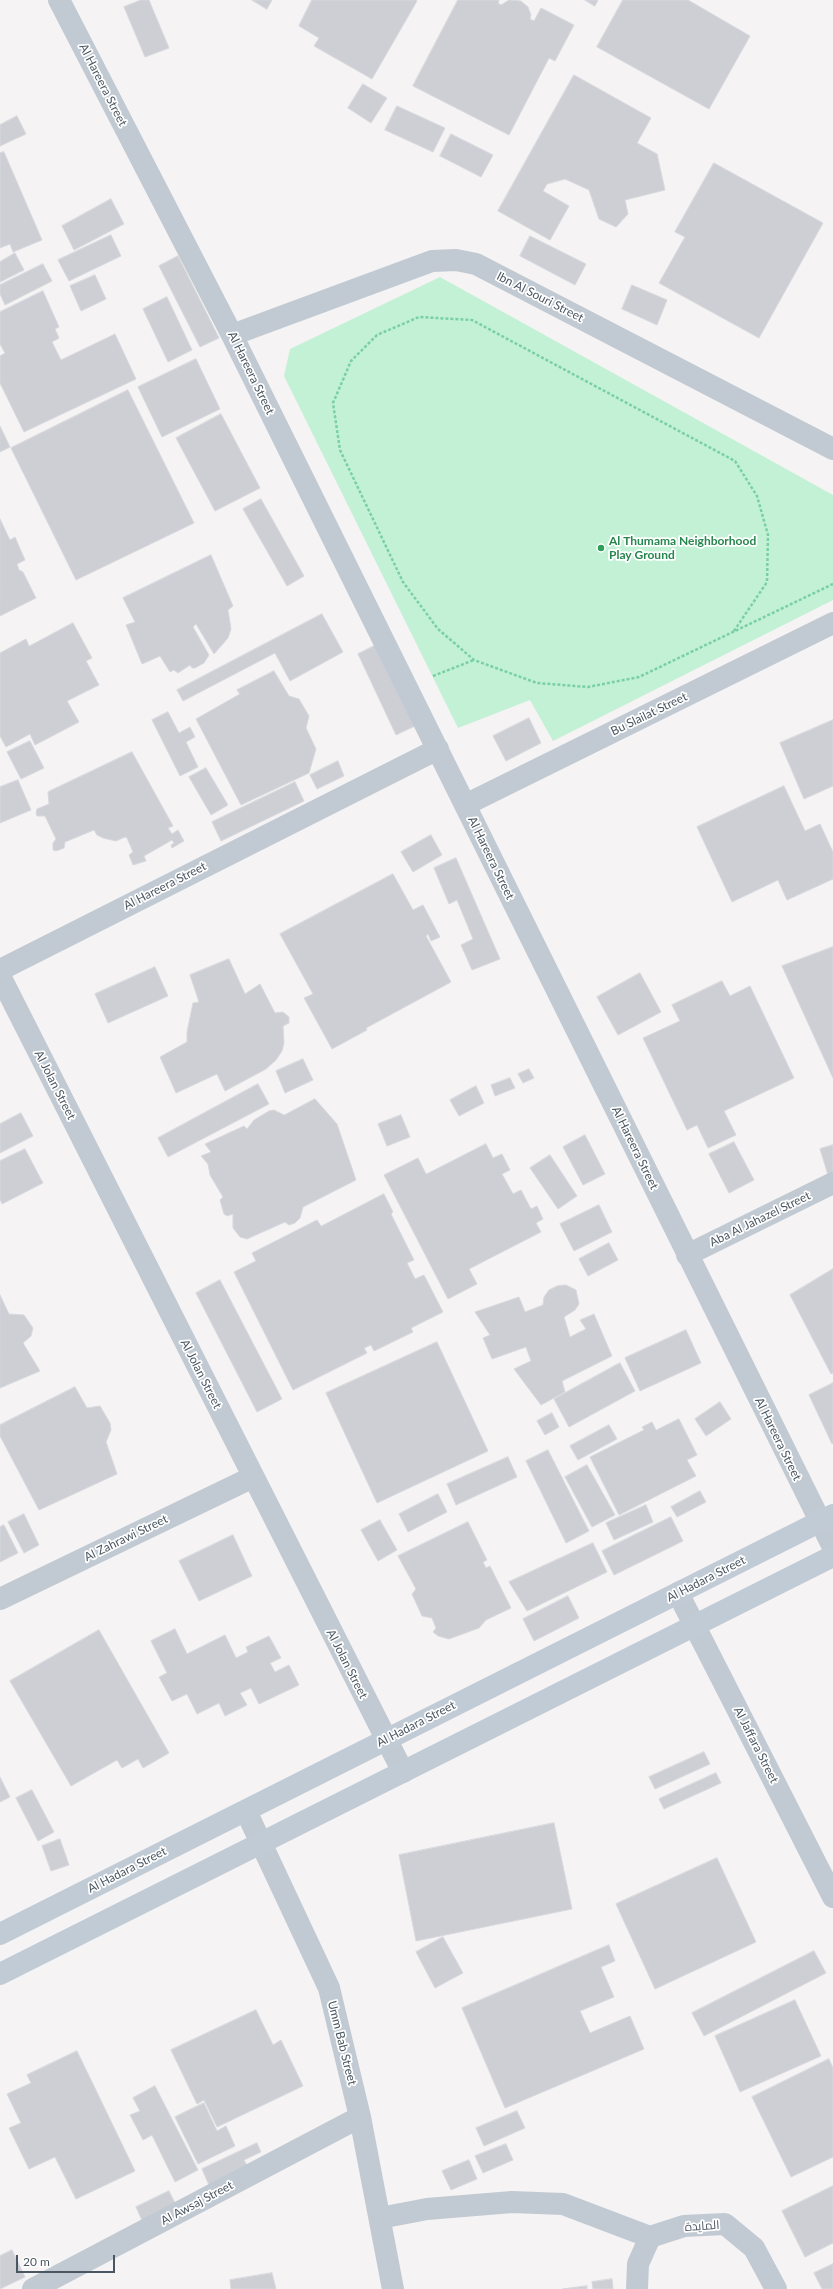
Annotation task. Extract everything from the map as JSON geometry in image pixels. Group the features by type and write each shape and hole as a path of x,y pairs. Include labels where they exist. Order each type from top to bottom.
{"street":[{"name":"Al Hareera Street","path":"59,0 232,335 687,1255 826,1519 833,1547"},
{"name":"Ibn Al Souri Street","path":"232,335 432,261 456,260 476,264 833,449"},
{"name":"Bu Slailat Street","path":"465,805 833,623"},
{"name":"Al Hareera Street","path":"0,970 438,749"},
{"name":"Al Jolan Street","path":"0,976 385,1740 403,1772"},
{"name":"Aba Al Jahazel Street","path":"687,1255 833,1184"},
{"name":"Al Zahrawi Street","path":"0,1599 253,1478"},
{"name":"Al Hadara Street","path":"0,1934 826,1519"},
{"path":"0,1974 833,1556"},
{"name":"Al Jaffara Street","path":"678,1593 833,1897"},
{"name":"Umm Bab Street","path":"246,1811 329,1988 360,2117 393,2289"},
{"name":"Al Awsaj Street","path":"33,2289 360,2117"},
{"path":"380,2218 428,2209 512,2202 563,2204 650,2238 638,2264 637,2289"},
{"name":"المايدة","path":"650,2238 684,2226 725,2224 754,2248 776,2289"}],"path":[{"path":"734,631 767,582 768,535 757,496 735,461 472,320 419,317 376,336 351,361 333,403 340,450 402,582 438,629 474,660 537,683 588,687 638,677 833,584"},
{"path":"407,688 474,660"}],"green space":[{"name":"Al Thumama Neighborhood Play Ground","path":"440,277 833,495 833,600 553,741 530,700 458,728 284,376 290,349"}],"building":[{"path":"141,0 149,0 169,48 145,57 124,7"},
{"path":"252,0 272,0 267,9"},
{"path":"312,0 417,1 372,79 314,46 319,38 299,26"},
{"path":"458,0 499,0 498,3 501,5 509,0 521,1 528,7 531,15 530,19 534,21 541,8 574,25 555,61 549,58 509,135 413,86"},
{"path":"585,0 598,0 595,6"},
{"path":"623,0 688,0 750,36 709,109 597,47"},
{"path":"574,75 651,118 637,143 657,154 665,190 625,200 628,214 616,227 599,219 589,190 565,179 547,184 543,191 569,206 550,240 498,211"},
{"path":"363,84 387,98 371,123 348,108"},
{"path":"397,106 445,128 433,152 385,130"},
{"path":"17,116 26,134 0,146 0,125"},
{"path":"451,134 493,155 481,177 440,156"},
{"path":"4,152 42,240 13,252 10,244 0,248 0,153"},
{"path":"714,163 823,223 759,338 659,283 685,237 675,232"},
{"path":"111,199 124,224 74,250 62,226"},
{"path":"111,235 121,256 69,281 58,260"},
{"path":"530,236 586,264 575,285 520,256"},
{"path":"15,253 24,270 0,282 0,262"},
{"path":"178,256 219,338 200,347 159,266"},
{"path":"43,264 52,281 5,305 0,294 0,285"},
{"path":"95,275 106,299 81,311 70,286"},
{"path":"632,285 667,300 657,325 622,309"},
{"path":"43,291 59,327 55,329 59,338 52,342 61,360 115,334 136,379 24,432 0,383 0,356 5,353 0,344 0,312"},
{"path":"167,297 192,350 168,362 143,309"},
{"path":"196,359 220,409 162,437 138,387"},
{"path":"128,390 194,523 76,580 11,448"},
{"path":"221,414 260,488 215,511 176,438"},
{"path":"0,426 10,447 0,452"},
{"path":"261,499 304,576 287,586 243,509"},
{"path":"0,519 10,540 15,537 25,560 17,564 19,570 23,572 36,598 0,616"},
{"path":"211,555 233,606 228,610 231,629 228,638 214,654 196,624 193,627 209,655 204,663 195,668 192,668 190,665 178,673 174,670 170,672 160,656 142,664 126,625 135,622 123,598"},
{"path":"322,614 343,652 290,681 275,653 183,701 177,690"},
{"path":"73,623 92,658 86,661 99,685 67,701 79,722 35,745 30,734 6,747 0,736 0,653 26,639 29,646"},
{"path":"376,645 415,726 396,735 358,654"},
{"path":"274,671 289,696 299,699 309,716 306,728 316,749 309,773 241,805 196,719 240,694 237,690"},
{"path":"168,712 179,733 190,727 195,737 186,742 198,767 180,776 152,720"},
{"path":"529,718 541,743 506,761 493,736"},
{"path":"833,720 833,786 804,799 780,743"},
{"path":"30,741 44,768 21,779 7,752"},
{"path":"132,752 173,826 168,828 172,834 178,830 184,841 172,848 171,845 174,843 172,840 144,856 146,861 133,865 129,855 133,852 127,838 125,837 116,841 103,838 97,835 94,830 65,842 64,848 56,851 53,850 53,843 56,839 45,816 37,816 36,813 37,809 49,804 48,792"},
{"path":"338,761 344,776 317,789 310,775"},
{"path":"206,768 228,805 211,815 189,777"},
{"path":"18,780 31,810 0,823 0,787"},
{"path":"295,782 304,801 221,841 212,822"},
{"path":"784,786 805,831 820,824 833,852 833,879 787,900 778,880 732,902 697,827"},
{"path":"431,835 442,855 413,872 401,852"},
{"path":"456,858 500,959 472,970 461,945 473,939 457,900 449,904 434,868"},
{"path":"393,874 413,910 423,905 440,937 431,941 428,934 426,936 451,982 366,1028 367,1030 332,1049 304,998 313,994 280,934"},
{"path":"833,947 833,1078 782,966"},
{"path":"229,959 245,994 260,984 275,1013 283,1012 289,1017 289,1023 283,1026 284,1043 282,1051 276,1060 266,1069 225,1091 217,1074 176,1093 160,1057 187,1042 187,1032 193,1003 199,1002 190,975"},
{"path":"155,967 168,996 108,1023 95,994"},
{"path":"640,973 661,1012 618,1035 597,997"},
{"path":"722,981 730,996 750,986 794,1078 724,1111 736,1135 708,1148 697,1125 687,1130 643,1038 680,1021 672,1005"},
{"path":"303,1059 313,1080 285,1093 276,1071"},
{"path":"529,1069 534,1078 523,1083 518,1074"},
{"path":"510,1078 515,1088 495,1096 491,1085"},
{"path":"258,1084 269,1104 168,1157 158,1138"},
{"path":"476,1086 484,1103 459,1116 450,1100"},
{"path":"315,1099 337,1124 356,1180 303,1207 300,1218 295,1223 289,1225 285,1222 247,1239 240,1237 233,1228 233,1214 227,1216 224,1214 220,1200 223,1197 210,1175 208,1164 201,1156 211,1152 205,1144 244,1126 247,1129 254,1120 269,1111 274,1110 284,1115"},
{"path":"21,1113 33,1136 0,1153 0,1124"},
{"path":"401,1115 410,1137 387,1146 378,1124"},
{"path":"585,1135 605,1174 583,1185 563,1147"},
{"path":"734,1142 754,1180 729,1193 709,1154"},
{"path":"486,1144 493,1158 502,1154 510,1170 502,1174 513,1194 521,1190 531,1209 537,1206 543,1219 536,1223 541,1232 469,1269 477,1284 448,1299 384,1175 418,1158 426,1174"},
{"path":"833,1145 833,1174 828,1175 820,1149"},
{"path":"25,1149 43,1183 2,1204 0,1199 0,1161"},
{"path":"550,1155 577,1196 558,1209 530,1168"},
{"path":"384,1194 393,1212 391,1214 414,1260 407,1263 415,1279 424,1275 443,1312 411,1328 413,1332 374,1351 371,1345 364,1348 367,1353 293,1390 234,1272 256,1261 252,1253 317,1220 321,1226"},
{"path":"599,1205 612,1232 574,1251 560,1224"},
{"path":"609,1243 618,1260 588,1276 579,1259"},
{"path":"833,1269 833,1373 831,1374 790,1295"},
{"path":"220,1280 282,1399 257,1412 196,1293"},
{"path":"566,1285 576,1290 579,1304 575,1310 564,1317 570,1337 586,1329 580,1320 594,1314 612,1356 562,1381 565,1392 541,1405 514,1369 531,1361 526,1347 492,1359 483,1338 490,1335 475,1312 519,1297 525,1312 543,1305 544,1297 549,1290 557,1286"},
{"path":"0,1295 9,1314 24,1315 33,1328 31,1336 23,1343 40,1371 0,1388"},
{"path":"686,1330 701,1363 640,1391 625,1358"},
{"path":"437,1342 488,1451 377,1503 326,1393"},
{"path":"620,1363 635,1391 569,1427 554,1399"},
{"path":"833,1383 833,1443 832,1444 809,1395"},
{"path":"75,1387 87,1408 100,1406 110,1423 111,1430 106,1442 117,1474 39,1510 0,1436 0,1425"},
{"path":"720,1402 731,1419 706,1436 695,1419"},
{"path":"552,1413 559,1427 545,1435 537,1421"},
{"path":"679,1419 697,1455 687,1460 696,1476 619,1515 590,1457 644,1430 642,1427 652,1422 656,1430"},
{"path":"609,1425 617,1439 578,1460 570,1446"},
{"path":"548,1450 589,1531 566,1543 526,1461"},
{"path":"508,1457 517,1477 456,1505 447,1484"},
{"path":"587,1465 615,1515 592,1527 565,1477"},
{"path":"700,1491 706,1502 677,1517 671,1507"},
{"path":"438,1494 447,1512 408,1532 399,1514"},
{"path":"646,1505 653,1522 614,1540 606,1523"},
{"path":"24,1514 39,1545 24,1553 8,1522"},
{"path":"671,1517 683,1541 614,1575 602,1551"},
{"path":"380,1520 397,1550 378,1561 361,1530"},
{"path":"468,1522 487,1560 483,1562 486,1568 490,1566 511,1608 486,1620 479,1628 449,1639 438,1636 433,1632 436,1628 432,1618 422,1616 412,1594 416,1589 398,1556"},
{"path":"4,1525 18,1553 0,1562 0,1527"},
{"path":"233,1535 252,1576 199,1601 179,1561"},
{"path":"593,1543 607,1572 527,1611 509,1582"},
{"path":"568,1596 579,1618 534,1641 523,1619"},
{"path":"175,1629 187,1654 225,1635 236,1658 248,1652 246,1647 269,1636 281,1658 270,1663 275,1672 289,1665 299,1685 259,1704 251,1688 240,1693 247,1705 225,1716 219,1703 197,1714 187,1694 172,1701 159,1677 167,1673 151,1641"},
{"path":"99,1630 169,1753 143,1768 138,1759 122,1768 117,1760 71,1786 10,1681"},
{"path":"704,1752 710,1764 655,1789 649,1777"},
{"path":"716,1773 721,1783 664,1809 659,1799"},
{"path":"0,1777 10,1797 0,1802"},
{"path":"32,1790 54,1832 38,1841 16,1798"},
{"path":"554,1823 572,1909 416,1941 399,1855"},
{"path":"60,1839 69,1865 51,1871 42,1846"},
{"path":"717,1858 756,1942 655,1989 616,1904"},
{"path":"443,1937 463,1973 435,1988 416,1952"},
{"path":"609,1945 615,1961 601,1967 614,1997 580,2011 590,2033 630,2016 644,2049 505,2108 462,2008"},
{"path":"814,1951 826,1973 704,2036 692,2013"},
{"path":"795,2000 821,2056 740,2092 715,2036"},
{"path":"256,2010 273,2045 281,2040 303,2086 217,2127 204,2100 197,2104 171,2050"},
{"path":"77,2051 135,2171 76,2199 55,2157 29,2169 9,2128 21,2123 7,2094 31,2083 27,2075"},
{"path":"829,2059 833,2068 833,2157 791,2177 752,2097"},
{"path":"155,2086 198,2170 175,2182 152,2135 143,2140 130,2115 140,2111 133,2098"},
{"path":"204,2103 217,2131 226,2126 235,2146 198,2164 175,2117"},
{"path":"517,2111 525,2128 484,2146 476,2128"},
{"path":"257,2143 261,2152 244,2160 250,2171 211,2190 202,2169"},
{"path":"506,2144 513,2160 483,2173 475,2156"},
{"path":"469,2160 477,2179 451,2190 442,2171"},
{"path":"833,2186 833,2243 805,2257 782,2211"},
{"path":"169,2191 178,2209 144,2225 136,2207"},
{"path":"12,2250 25,2277 0,2289 0,2256"},
{"path":"833,2264 833,2289 822,2289 814,2273"},
{"path":"272,2273 276,2289 231,2289 230,2280"},
{"path":"612,2279 613,2289 593,2289 592,2282"},
{"path":"587,2286 587,2289 563,2289"}],"place":[{"name":"Al Thumama Neighborhood Play Ground","path":"601,548"}]}
